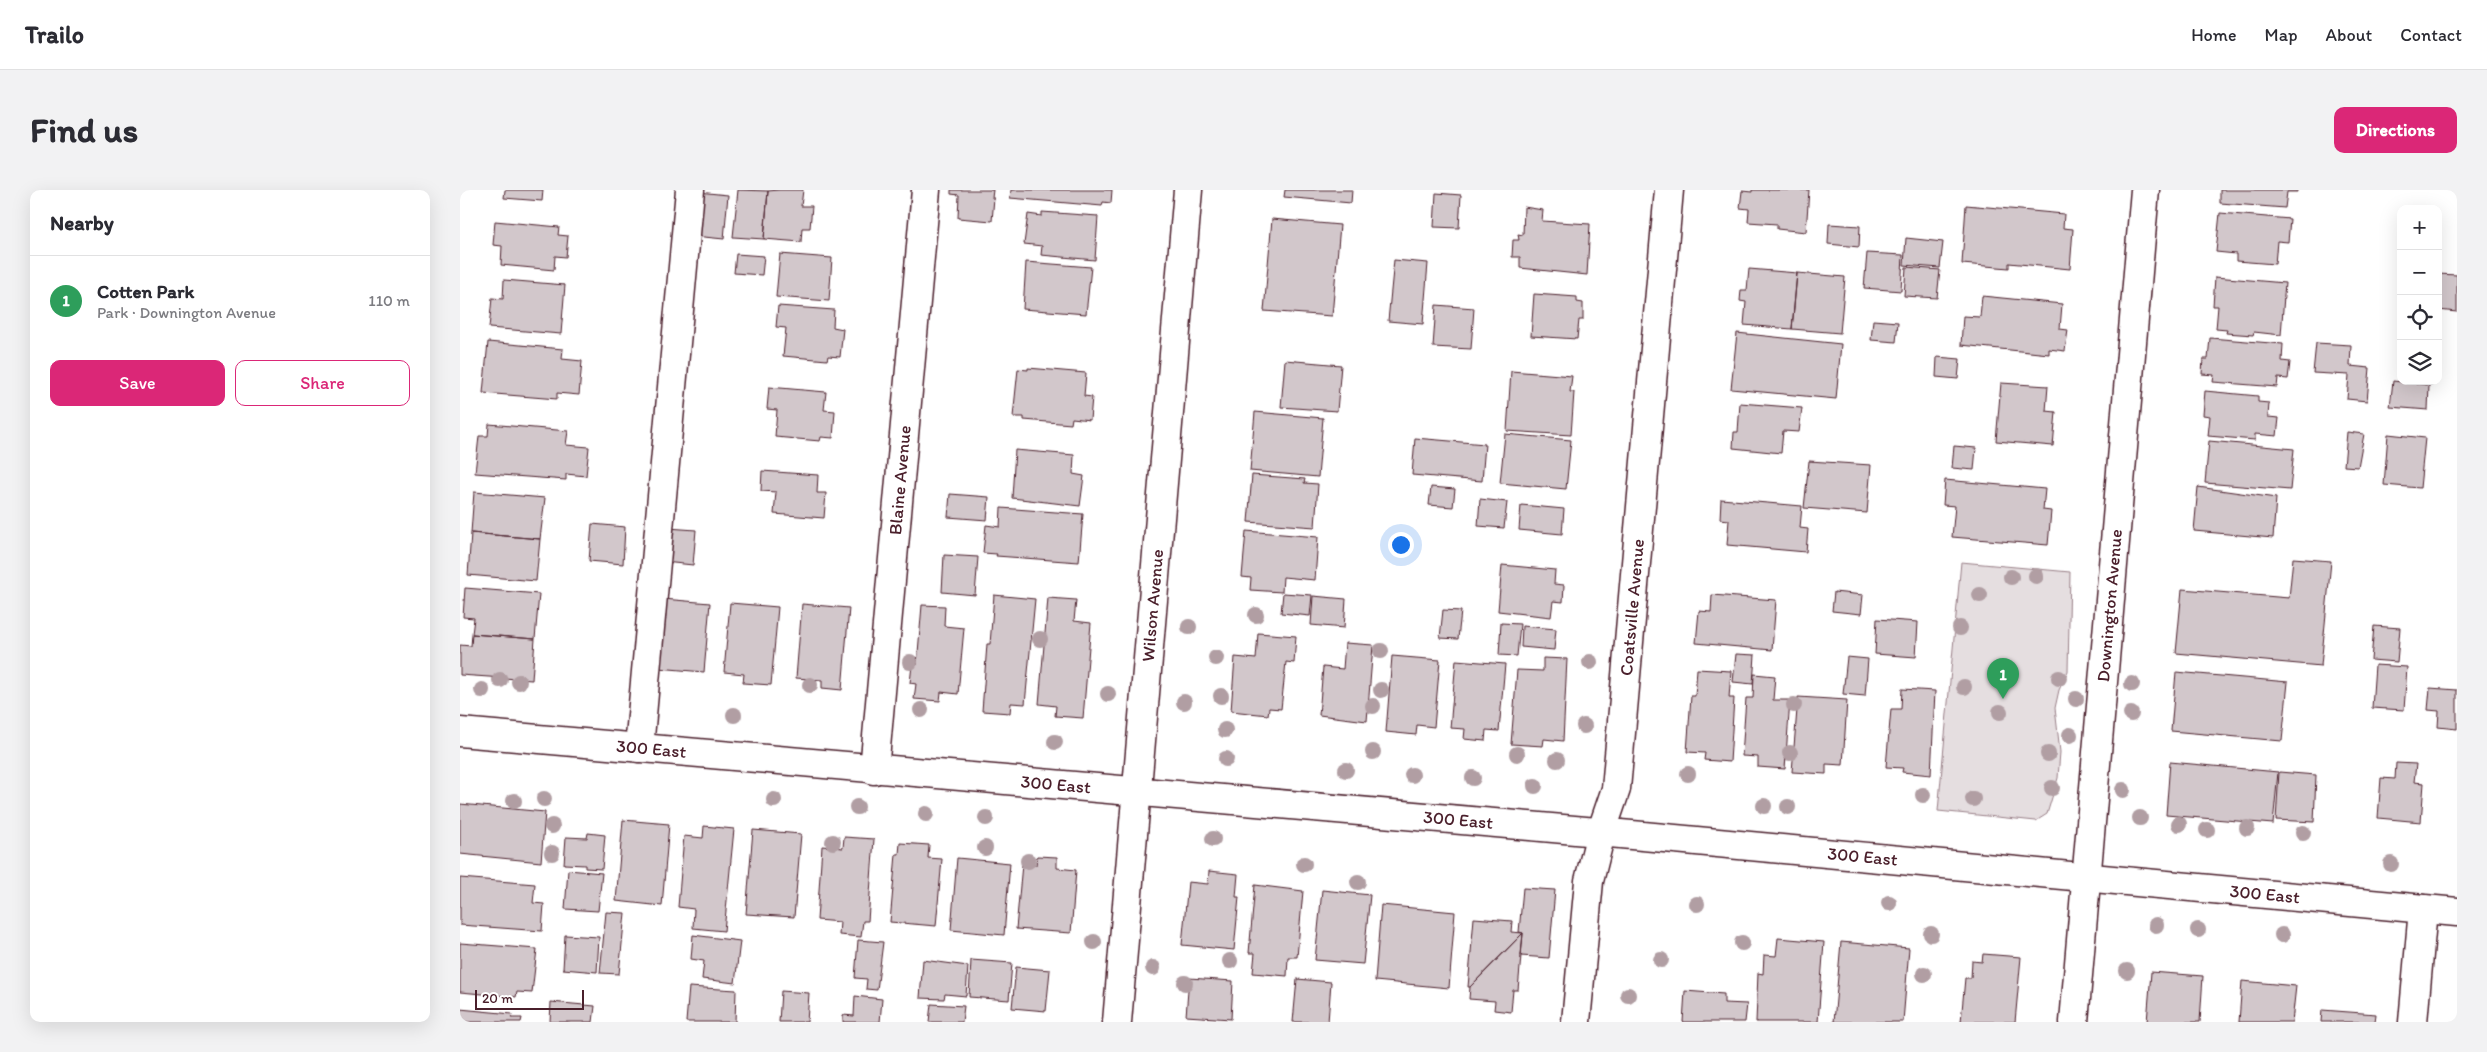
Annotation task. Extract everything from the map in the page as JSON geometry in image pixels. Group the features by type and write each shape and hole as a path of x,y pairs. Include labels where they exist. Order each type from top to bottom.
{"street":[{"path":"639,748 690,190"},
{"name":"Blaine Avenue","path":"874,770 926,190"},
{"name":"Wilson Avenue","path":"1117,1022 1188,190"},
{"name":"Coatsville Avenue","path":"1576,1022 1589,881 1601,833 1616,789 1669,190"},
{"name":"Downington Avenue","path":"2074,1022 2145,190"},
{"name":"300 East","path":"460,732 1601,833 2457,912"},
{"path":"2413,1022 2424,909"}],"shaded area":[{"path":"1961,562 2070,572 2068,671 2059,690 2055,708 2060,752 2058,778 2047,814 2036,821 1938,811"}],"building":[{"path":"505,190 543,190 542,201 504,198"},
{"path":"738,190 768,191 764,239 733,237"},
{"path":"803,190 801,206 812,206 810,228 802,228 801,242 764,239 768,191"},
{"path":"951,190 993,190 992,221 958,218 959,195 951,194"},
{"path":"1011,190 1112,190 1111,203 1103,202 1102,206 1010,198"},
{"path":"1285,190 1352,190 1351,203 1284,197"},
{"path":"1752,190 1809,190 1806,232 1777,229 1777,224 1748,222 1749,209 1740,208 1742,191 1752,192"},
{"path":"2220,190 2297,190 2297,192 2287,192 2285,208 2220,203"},
{"path":"698,192 728,195 724,239 694,236"},
{"path":"1436,193 1461,195 1459,228 1434,227"},
{"path":"1966,205 2064,214 2063,228 2073,229 2070,269 2009,263 2009,268 1962,264"},
{"path":"1524,207 1543,210 1542,221 1590,224 1587,275 1520,268 1520,257 1512,257 1513,240 1519,240 1518,234 1523,235"},
{"path":"1042,212 1098,216 1095,260 1041,255 1042,246 1024,244 1028,214 1042,216"},
{"path":"2220,213 2290,219 2288,242 2277,241 2275,264 2236,261 2236,254 2216,252"},
{"path":"1272,219 1340,225 1332,316 1264,311"},
{"path":"495,221 559,227 558,235 568,236 566,257 555,256 554,270 501,265 502,246 493,245"},
{"path":"1829,224 1860,226 1859,247 1828,244"},
{"path":"1906,238 1943,242 1940,268 1904,265"},
{"path":"1867,253 1903,255 1901,291 1864,288"},
{"path":"736,254 764,256 762,275 734,273"},
{"path":"780,254 832,258 829,301 776,297"},
{"path":"1394,260 1428,263 1423,324 1388,321"},
{"path":"1026,262 1091,267 1086,314 1023,309"},
{"path":"1906,267 1940,270 1937,298 1904,296"},
{"path":"1749,269 1797,273 1792,329 1744,325 1746,302 1740,301 1741,290 1747,290"},
{"path":"1797,273 1845,277 1840,333 1792,329"},
{"path":"2442,274 2457,275 2457,312 2442,310"},
{"path":"2215,277 2285,283 2281,335 2254,332 2253,335 2226,333 2227,330 2216,329 2218,306 2213,306"},
{"path":"504,280 565,285 561,334 489,328 492,298 503,299"},
{"path":"1534,294 1577,297 1577,302 1583,303 1583,320 1579,320 1577,339 1531,336"},
{"path":"1982,296 2062,304 2060,329 2068,330 2065,351 2049,349 2049,354 1961,345 1963,316 1980,317"},
{"path":"1436,305 1474,308 1471,349 1433,347"},
{"path":"778,306 834,310 833,327 843,329 840,357 828,356 827,360 783,356 786,328 776,327"},
{"path":"1873,320 1898,322 1896,342 1871,340"},
{"path":"1737,333 1841,344 1836,399 1731,389"},
{"path":"2210,338 2283,344 2282,361 2290,362 2288,379 2278,378 2277,387 2213,382 2214,375 2202,374 2203,359 2208,359"},
{"path":"488,342 563,349 562,359 582,361 579,395 557,393 557,399 483,393"},
{"path":"2316,343 2351,345 2350,366 2370,368 2367,401 2347,399 2349,375 2313,373"},
{"path":"1937,357 1960,359 1958,379 1936,377"},
{"path":"1285,360 1341,365 1337,411 1281,407"},
{"path":"1028,368 1086,373 1084,396 1092,397 1090,420 1072,418 1071,424 1024,420 1024,417 1013,417 1018,369 1028,370"},
{"path":"1511,371 1572,376 1570,392 1574,392 1571,435 1507,431"},
{"path":"2393,381 2397,381 2397,385 2429,385 2428,410 2390,407"},
{"path":"2001,383 2048,386 2046,411 2056,412 2053,446 1996,441"},
{"path":"769,387 826,392 824,410 835,411 833,438 821,437 820,441 775,437 777,410 767,409"},
{"path":"2205,391 2258,396 2258,402 2269,403 2268,417 2279,418 2277,436 2255,434 2255,440 2208,436 2210,416 2203,415"},
{"path":"1740,403 1802,408 1799,432 1783,431 1781,453 1733,448 1734,432 1738,432"},
{"path":"1255,412 1323,418 1318,477 1250,471"},
{"path":"489,424 568,431 566,445 589,447 586,476 566,474 566,480 475,473 479,436 488,436"},
{"path":"2347,432 2364,434 2358,467 2344,466"},
{"path":"1505,434 1571,440 1566,489 1500,483"},
{"path":"2388,434 2425,438 2420,488 2384,485"},
{"path":"1415,438 1485,444 1482,481 1412,475"},
{"path":"2209,441 2294,449 2290,490 2205,483"},
{"path":"1954,446 1976,448 1974,470 1952,468"},
{"path":"1015,450 1074,455 1073,474 1084,476 1080,506 1012,498"},
{"path":"1809,461 1871,465 1867,513 1804,508"},
{"path":"762,471 818,475 817,493 826,493 824,518 774,514 776,492 761,491"},
{"path":"1252,475 1305,479 1304,483 1318,484 1315,527 1248,522"},
{"path":"1945,480 2045,489 2043,510 2051,511 2048,545 1952,537 1955,506 1943,505"},
{"path":"1431,487 1455,489 1453,507 1429,505"},
{"path":"2198,487 2276,498 2273,538 2194,531"},
{"path":"474,492 545,498 540,539 471,533"},
{"path":"950,494 989,497 987,520 948,517"},
{"path":"1480,499 1507,502 1504,528 1478,526"},
{"path":"1721,499 1802,506 1800,528 1808,529 1806,552 1727,545 1729,520 1720,519"},
{"path":"1521,505 1564,509 1562,534 1519,530"},
{"path":"1001,508 1083,514 1079,562 996,556 997,554 983,553 986,525 1000,527"},
{"path":"592,524 625,527 623,564 589,561"},
{"path":"668,528 696,530 693,565 664,562"},
{"path":"1246,531 1318,537 1315,580 1283,577 1282,592 1250,590 1251,578 1242,577"},
{"path":"471,533 540,539 536,581 468,575"},
{"path":"944,555 978,557 975,595 942,592"},
{"path":"2293,558 2331,561 2321,666 2176,653 2182,589 2289,598"},
{"path":"1502,565 1555,570 1554,584 1564,585 1563,602 1553,601 1551,617 1498,611"},
{"path":"465,588 539,594 535,639 472,634 474,618 463,617"},
{"path":"1834,592 1863,595 1861,614 1832,611"},
{"path":"1283,593 1312,595 1310,616 1281,613"},
{"path":"994,595 1035,599 1025,704 1011,703 1010,713 982,711 987,644 990,644"},
{"path":"1712,595 1776,600 1772,650 1696,643 1699,611 1711,612"},
{"path":"1313,596 1346,599 1344,628 1311,625"},
{"path":"1048,598 1076,600 1074,621 1091,623 1083,718 1055,716 1056,706 1039,704"},
{"path":"663,599 710,603 704,672 658,668"},
{"path":"730,603 778,607 771,685 743,683 744,674 724,672"},
{"path":"802,604 849,608 842,690 822,688 822,680 796,678"},
{"path":"922,605 945,606 944,626 964,628 958,694 941,692 940,701 914,699 916,684 910,683 912,665 917,665"},
{"path":"1443,610 1461,611 1458,639 1440,638"},
{"path":"1877,619 1918,622 1916,657 1875,654"},
{"path":"1501,623 1520,624 1517,656 1499,655"},
{"path":"1522,626 1556,629 1554,650 1521,647"},
{"path":"2374,626 2400,628 2397,662 2371,660"},
{"path":"1258,633 1296,636 1294,663 1286,662 1281,709 1269,708 1268,715 1231,711 1235,657 1256,659"},
{"path":"472,634 535,639 532,680 460,675 460,645 471,646"},
{"path":"1345,643 1373,645 1367,721 1319,715 1323,667 1343,669"},
{"path":"1736,654 1755,655 1753,684 1733,682"},
{"path":"1392,656 1440,660 1434,727 1417,725 1416,735 1386,732"},
{"path":"1847,657 1868,659 1865,696 1843,694"},
{"path":"1543,658 1567,659 1563,741 1544,739 1543,746 1511,744 1517,670 1543,671"},
{"path":"1456,660 1505,664 1499,731 1486,730 1485,741 1464,739 1465,729 1450,728"},
{"path":"2375,665 2407,667 2404,710 2372,708"},
{"path":"1697,669 1731,671 1729,698 1734,698 1730,762 1704,760 1705,753 1687,752 1691,696 1695,696"},
{"path":"2176,672 2288,682 2282,741 2171,731"},
{"path":"1754,674 1775,676 1773,700 1790,700 1785,769 1758,767 1758,757 1742,756 1746,698 1753,698"},
{"path":"2430,688 2457,690 2457,729 2438,727 2439,711 2428,710"},
{"path":"1902,689 1935,691 1931,775 1902,772 1903,768 1886,767 1891,709 1901,709"},
{"path":"1798,697 1847,700 1843,765 1826,764 1826,774 1792,772"},
{"path":"2170,762 2278,772 2273,824 2166,815"},
{"path":"2396,763 2416,764 2414,782 2424,783 2421,822 2378,818 2381,778 2395,779"},
{"path":"2279,772 2316,775 2314,822 2276,820"},
{"path":"460,804 545,812 541,862 460,854"},
{"path":"623,820 669,824 662,906 616,901"},
{"path":"704,826 734,829 724,931 693,928 694,909 678,907 684,836 703,838"},
{"path":"753,830 801,834 794,917 746,914"},
{"path":"588,833 605,835 602,869 585,868 585,865 564,864 566,837 587,838"},
{"path":"844,837 874,839 868,921 863,921 861,937 839,935 840,922 817,920 822,846 843,848"},
{"path":"900,843 929,845 928,858 942,859 936,926 890,922 896,854 899,854"},
{"path":"1037,856 1057,857 1057,868 1076,870 1071,933 1016,929 1022,864 1036,865"},
{"path":"957,858 1010,863 1004,935 951,930"},
{"path":"568,870 602,873 598,911 565,909"},
{"path":"1209,871 1238,874 1236,897 1239,897 1234,950 1182,945 1188,882 1208,884"},
{"path":"460,878 535,884 533,903 544,904 542,931 460,925"},
{"path":"1255,885 1303,891 1297,957 1288,957 1287,976 1253,973 1255,953 1249,953"},
{"path":"1523,888 1555,890 1549,958 1521,956 1523,933 1519,932"},
{"path":"1322,890 1370,895 1363,964 1315,960"},
{"path":"1381,905 1455,912 1449,988 1375,981"},
{"path":"606,912 625,913 619,974 600,973"},
{"path":"1474,918 1512,921 1511,932 1523,933 1468,987"},
{"path":"1523,933 1518,990 1513,990 1511,1012 1494,1010 1495,1001 1469,999 1470,987"},
{"path":"565,935 599,937 597,972 563,969"},
{"path":"693,935 740,941 735,983 702,979 704,961 691,959"},
{"path":"1778,938 1824,942 1818,1022 1756,1022 1758,973 1763,974 1764,955 1776,956"},
{"path":"858,940 883,942 877,990 866,989 867,979 855,978"},
{"path":"1841,942 1909,948 1903,1022 1834,1022"},
{"path":"460,943 537,949 532,993 517,992 516,997 460,992"},
{"path":"1983,954 2021,957 2015,1022 1961,1022 1965,978 1971,978 1972,961 1982,962"},
{"path":"923,960 968,966 966,996 945,994 944,999 920,998"},
{"path":"971,960 1012,963 1009,1000 969,997"},
{"path":"1016,967 1050,970 1046,1011 1012,1008"},
{"path":"2151,972 2203,976 2200,1022 2147,1022"},
{"path":"1189,978 1233,981 1231,1019 1186,1016"},
{"path":"1297,979 1331,982 1328,1022 1293,1022"},
{"path":"2242,981 2296,986 2292,1022 2239,1022"},
{"path":"689,987 736,990 735,1022 686,1022"},
{"path":"781,991 809,993 807,1022 779,1022"},
{"path":"1685,991 1724,994 1724,1003 1747,1004 1745,1022 1683,1022"},
{"path":"855,996 882,999 880,1022 843,1022 843,1015 854,1016"},
{"path":"551,1002 595,1006 593,1022 550,1022"},
{"path":"931,1004 964,1006 962,1022 929,1022"},
{"path":"460,1009 512,1014 511,1018 522,1018 521,1022 460,1022"},
{"path":"2322,1010 2376,1014 2375,1022 2321,1022"}],"place":[{"name":"Cotten Park","path":"2003,699"}]}
